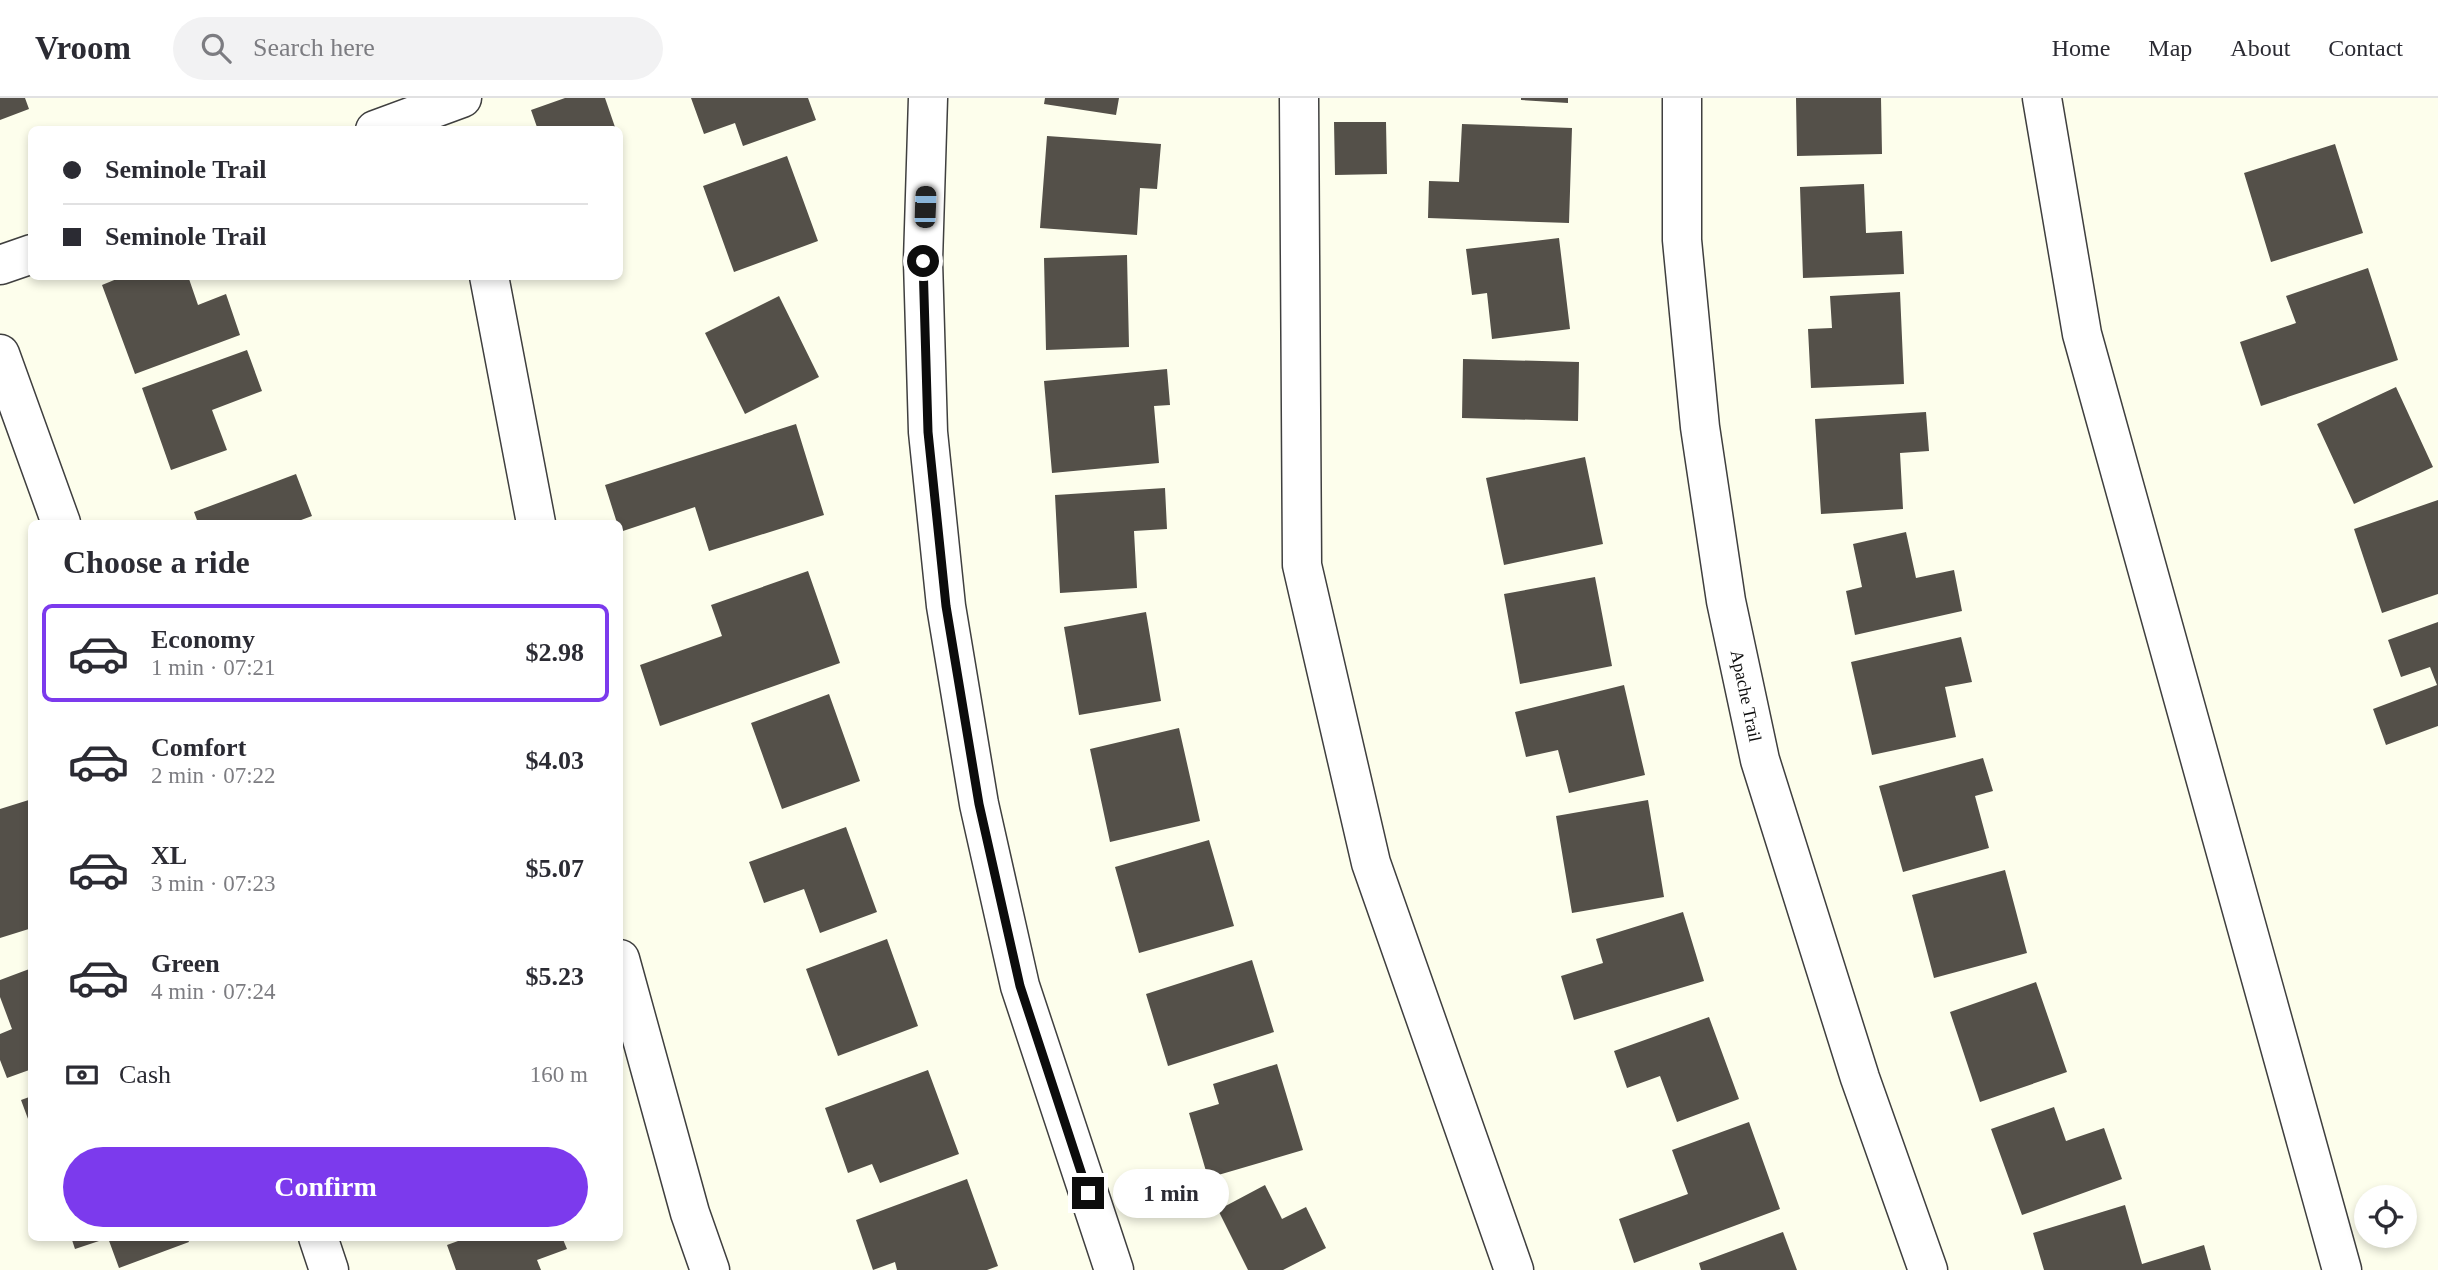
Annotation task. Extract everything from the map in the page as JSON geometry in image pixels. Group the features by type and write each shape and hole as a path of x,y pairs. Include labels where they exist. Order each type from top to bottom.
{"street":[{"path":"928,98 923,261 928,432 946,606 979,804 1020,986 1114,1270"},
{"path":"1299,98 1302,565 1371,863 1514,1270"},
{"name":"Apache Trail","path":"1682,98 1682,240 1700,427 1726,601 1759,760 1860,1078 1928,1270"},
{"path":"2042,98 2082,334 2342,1270"},
{"path":"391,126 460,109"},
{"path":"0,265 28,255"},
{"path":"490,280 535,520"},
{"path":"0,354 60,520"},
{"path":"623,970 690,1213 710,1270"},
{"path":"318,1241 329,1270"}],"building":[{"path":"0,98 25,98 29,109 0,120"},
{"path":"565,98 605,98 615,126 537,126 531,110"},
{"path":"691,98 808,98 816,120 743,146 735,123 704,134"},
{"path":"1045,98 1119,98 1116,115 1044,104"},
{"path":"1568,98 1568,103 1521,100"},
{"path":"1796,98 1881,98 1882,154 1797,156"},
{"path":"1334,122 1386,122 1387,174 1335,175"},
{"path":"1462,124 1572,128 1569,223 1428,218 1429,181 1459,182"},
{"path":"1047,136 1161,144 1157,189 1140,188 1137,235 1040,228"},
{"path":"2335,144 2363,233 2271,262 2244,173"},
{"path":"787,156 818,241 734,272 703,186"},
{"path":"1864,184 1866,233 1902,231 1904,274 1803,278 1800,187"},
{"path":"1559,238 1570,329 1492,339 1487,293 1472,295 1466,249"},
{"path":"1127,255 1129,347 1046,350 1044,258"},
{"path":"2368,268 2398,360 2261,406 2240,342 2296,323 2286,296"},
{"path":"114,280 189,280 198,305 226,294 240,335 135,374 102,285"},
{"path":"1900,292 1904,384 1811,388 1808,329 1832,328 1830,296"},
{"path":"779,296 819,377 745,414 705,333"},
{"path":"247,350 262,391 212,410 227,450 171,470 142,388"},
{"path":"1463,359 1579,362 1578,421 1462,418"},
{"path":"1167,369 1170,405 1154,406 1159,463 1052,473 1044,381"},
{"path":"2396,387 2433,467 2354,504 2317,424"},
{"path":"1926,412 1929,451 1900,453 1903,509 1821,514 1815,419"},
{"path":"796,424 824,515 709,551 695,507 623,531 623,520 616,520 605,485"},
{"path":"1585,457 1603,544 1504,565 1486,478"},
{"path":"296,474 312,516 301,520 197,520 194,512"},
{"path":"1165,488 1167,529 1134,531 1137,588 1060,593 1055,495"},
{"path":"2438,500 2438,594 2382,613 2354,529"},
{"path":"1906,532 1916,578 1954,570 1962,611 1855,635 1846,591 1862,587 1853,544"},
{"path":"808,571 840,663 660,726 640,665 722,636 711,605"},
{"path":"1595,577 1612,666 1520,684 1504,594"},
{"path":"1146,612 1161,701 1079,715 1064,627"},
{"path":"2438,622 2438,726 2386,745 2373,709 2437,685 2430,667 2401,677 2388,640"},
{"path":"1961,637 1972,682 1945,687 1956,737 1872,755 1851,662"},
{"path":"1624,685 1645,775 1569,793 1558,750 1526,757 1515,712"},
{"path":"829,694 860,781 782,809 751,723"},
{"path":"1179,728 1200,821 1110,842 1090,749"},
{"path":"1983,758 1993,791 1975,796 1989,848 1903,872 1879,786"},
{"path":"28,800 28,929 0,938 0,809"},
{"path":"1648,800 1664,897 1572,913 1556,816"},
{"path":"846,827 877,912 820,933 804,889 764,903 749,862"},
{"path":"1209,840 1234,926 1139,953 1115,867"},
{"path":"2005,870 2027,953 1934,978 1912,895"},
{"path":"1683,912 1704,981 1574,1020 1561,976 1603,963 1596,939"},
{"path":"887,939 918,1026 838,1056 806,969"},
{"path":"1252,960 1274,1032 1168,1066 1146,994"},
{"path":"28,970 28,1070 7,1078 0,1060 0,1034 12,1029 0,997 0,980"},
{"path":"2036,982 2067,1072 1980,1102 1950,1012"},
{"path":"1709,1017 1739,1099 1677,1122 1660,1076 1627,1088 1614,1051"},
{"path":"1277,1064 1303,1150 1208,1178 1189,1113 1219,1104 1213,1084"},
{"path":"928,1070 959,1154 880,1183 872,1164 848,1173 825,1108"},
{"path":"28,1097 28,1119 21,1100"},
{"path":"2054,1107 2066,1141 2104,1128 2122,1179 2022,1215 1991,1129"},
{"path":"1749,1122 1780,1209 1634,1263 1619,1219 1688,1194 1672,1150"},
{"path":"967,1179 998,1266 987,1270 897,1270 895,1262 873,1270 856,1220"},
{"path":"1265,1185 1282,1219 1306,1207 1326,1248 1283,1270 1248,1270 1218,1210"},
{"path":"2125,1205 2142,1264 2204,1245 2211,1270 2044,1270 2033,1233"},
{"path":"1783,1232 1797,1270 1701,1270 1699,1263"},
{"path":"72,1241 99,1241 75,1249"},
{"path":"109,1241 189,1242 119,1268"},
{"path":"458,1241 564,1241 567,1249 537,1260 541,1270 456,1270 447,1245"}],"route":[{"path":"923,261 928,432 946,606 979,804 1020,986 1088,1193"}]}
